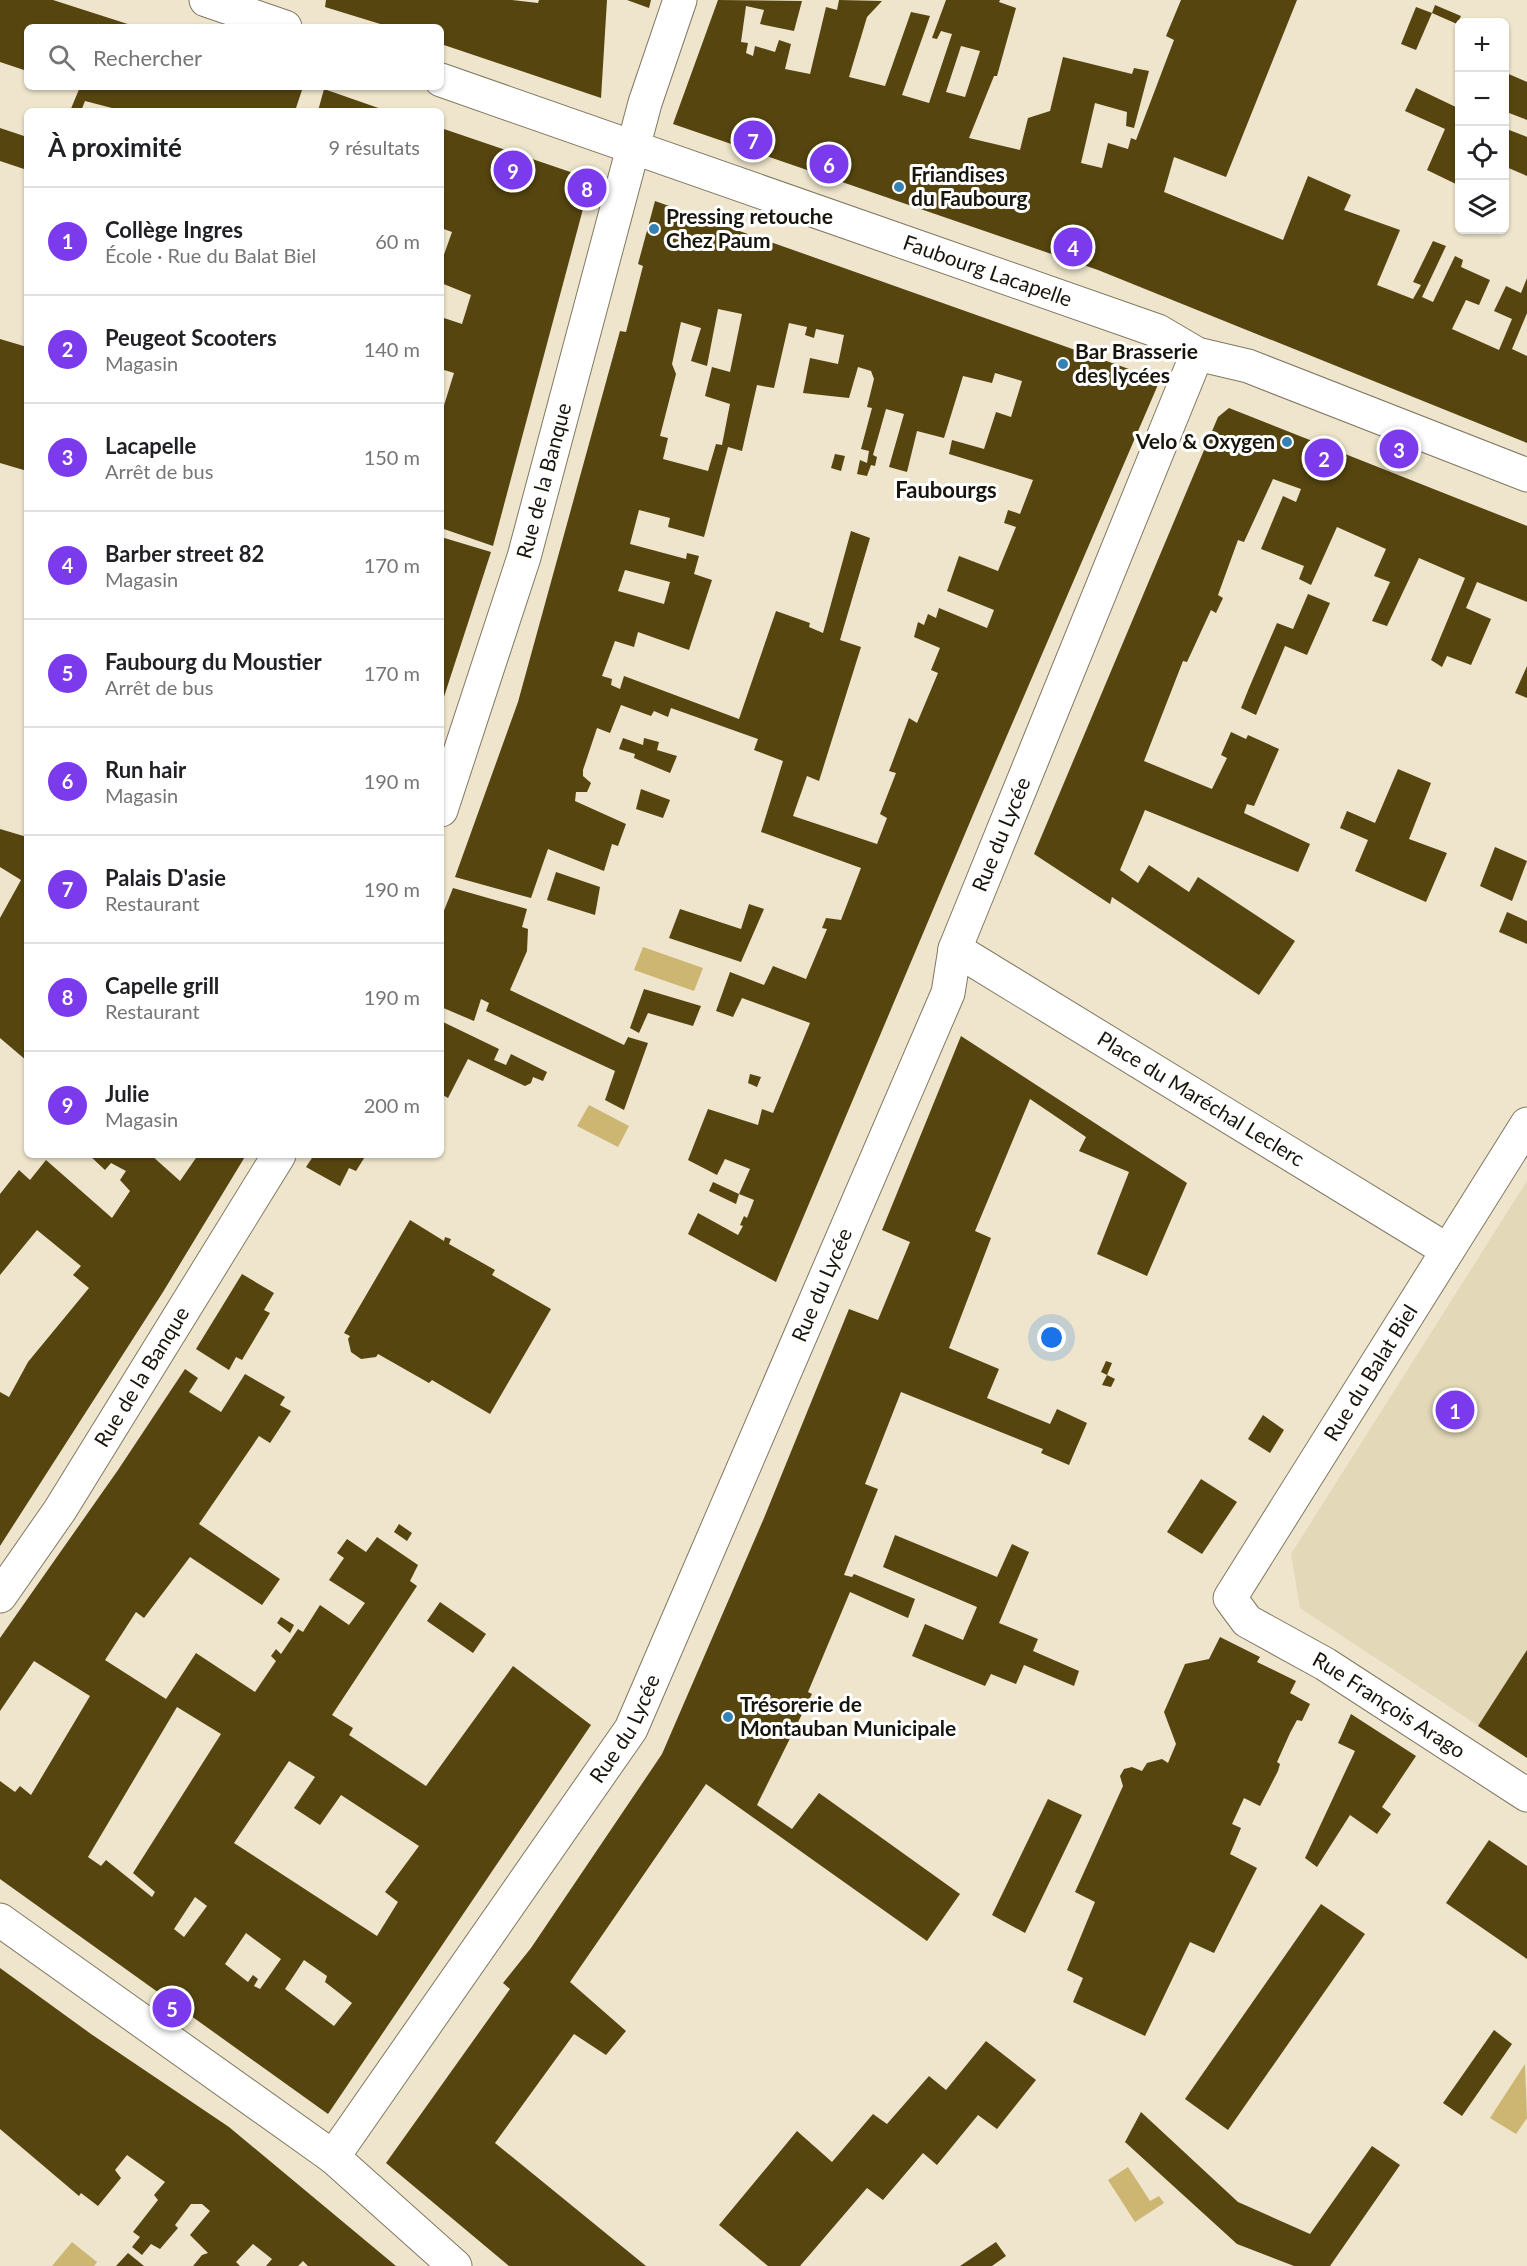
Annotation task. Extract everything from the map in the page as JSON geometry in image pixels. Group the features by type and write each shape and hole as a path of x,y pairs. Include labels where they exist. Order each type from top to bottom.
{"street":[{"path":"206,0 276,24"},
{"name":"Rue de la Banque","path":"444,801 524,556 645,103 680,0"},
{"name":"Faubourg Lacapelle","path":"444,81 1158,331 1197,354 1248,366 1527,475"},
{"name":"Rue du Lycée","path":"333,2157 631,1729 948,993 955,949 1197,354"},
{"name":"Place du Maréchal Leclerc","path":"955,949 1447,1250"},
{"name":"Rue du Balat Biel","path":"1247,1622 1230,1598 1527,1124"},
{"name":"Rue de la Banque","path":"0,1596 60,1510 277,1158"},
{"name":"Rue François Arago","path":"1247,1622 1325,1664 1527,1795"},
{"path":"0,1920 333,2157 455,2266"}],"shaded area":[{"path":"643,947 703,968 694,991 634,970"},
{"path":"589,1105 629,1126 618,1147 577,1126"},
{"path":"1527,1181 1527,1758 1300,1608 1291,1554"},
{"path":"1525,2064 1527,2118 1516,2134 1490,2118"},
{"path":"1128,2167 1150,2201 1159,2196 1164,2203 1135,2222 1108,2180"},
{"path":"72,2242 97,2262 94,2266 52,2266"}],"building":[{"path":"0,0 53,0 128,24 24,24 24,70 0,62"},
{"path":"326,0 512,0 538,3 539,0 607,0 601,98 444,45 444,24 380,24 325,7"},
{"path":"627,0 651,0 649,8"},
{"path":"718,0 802,1 794,31 760,24 764,10 746,6 741,42 748,43 746,53 753,56 755,46 775,52 779,40 791,44 785,69 810,74 826,7 837,10 839,0 882,1 867,17 849,77 885,86 911,12 930,16 902,95 929,103 952,34 941,31 937,39 932,38 946,0 1000,0 999,2 1016,8 997,76 994,76 969,138 1020,150 1028,118 1050,111 1063,57 1132,74 1134,68 1149,71 1134,128 1126,126 1127,112 1095,103 1081,163 1102,168 1108,143 1128,149 1131,138 1136,140 1174,40 1166,36 1181,0 1297,0 1226,177 1174,157 1164,192 1283,240 1308,176 1351,195 1344,210 1400,230 1377,285 1413,299 1421,285 1413,282 1433,241 1446,246 1422,297 1433,302 1455,256 1463,260 1461,267 1490,280 1479,305 1466,300 1452,329 1499,350 1512,319 1494,311 1506,286 1521,293 1527,278 1527,313 1512,349 1527,356 1527,443 1098,270 673,124","holes":["961,46 980,51 965,97 946,92"]},
{"path":"1435,5 1461,16 1455,18 1455,23 1432,13"},
{"path":"1416,7 1432,13 1416,50 1401,44"},
{"path":"1509,74 1527,82 1527,120 1509,113"},
{"path":"1416,88 1455,107 1455,184 1427,170 1445,129 1405,111"},
{"path":"79,90 302,90 296,108 112,108 85,101 82,108 71,108"},
{"path":"324,90 327,90 378,108 319,108"},
{"path":"0,128 24,136 24,169 0,161"},
{"path":"444,129 591,179 493,546 444,529 444,405 454,373 444,370 444,318 462,324 471,295 444,284 444,255 452,232 444,229"},
{"path":"1509,130 1527,137 1527,176 1509,168"},
{"path":"655,201 1160,380 776,1282 688,1234 698,1213 738,1235 743,1226 740,1225 744,1216 747,1218 754,1200 739,1194 750,1169 725,1159 717,1175 688,1160 708,1109 758,1125 762,1109 773,1113 810,1023 742,998 733,1017 716,1011 730,972 764,985 773,966 806,979 827,929 822,928 826,918 841,920 861,868 761,832 783,761 754,750 758,739 671,708 668,717 654,711 651,716 621,705 610,733 597,728 583,770 583,776 591,783 587,792 576,792 575,801 626,824 618,846 612,844 604,871 548,849 531,898 455,877 518,702 620,331 626,332 643,266 638,264","holes":["718,309 742,314 730,372 712,367 705,396 730,404 722,445 716,444 708,471 663,459 668,438 660,436 676,374 672,364 681,322 701,328 691,361 707,366","789,323 807,327 805,335 814,338 816,329 844,335 838,364 810,358 803,393 849,398 858,367 871,371 874,379 867,407 872,408 861,449 869,451 867,463 860,460 857,474 867,476 871,465 875,466 877,457 873,455 886,409 904,414 889,467 907,472 917,431 944,438 963,376 992,383 995,373 1022,381 1011,417 996,412 984,449 952,440 949,454 1033,480 1020,514 1008,510 1004,523 1016,527 998,571 959,556 947,591 994,610 987,628 939,608 936,618 928,614 924,625 918,622 914,637 940,648 931,670 938,673 917,723 909,718 889,771 896,773 880,814 887,818 877,844 793,816 807,776 819,781 861,647 840,640 870,538 851,531 823,633 809,627 810,623 776,611 739,719 624,676 620,689 611,685 612,679 602,676 615,641 634,647 638,632 689,650 712,580 694,574 699,556 687,553 686,559 630,544 639,510 670,518 668,527 704,537 728,447 742,451 757,385 774,388","625,570 670,582 664,604 618,591"]},
{"path":"0,339 24,346 24,470 0,463"},
{"path":"1229,408 1527,526 1527,602 1477,582 1466,608 1491,619 1471,665 1447,656 1442,667 1431,660 1465,578 1419,558 1387,626 1372,621 1390,582 1374,576 1386,549 1337,527 1311,585 1299,579 1304,566 1261,549 1283,496 1296,502 1301,489 1273,479 1244,542 1238,540 1218,595 1223,598 1216,613 1211,610 1187,662 1183,661 1144,761 1212,789 1227,758 1221,755 1231,732 1246,739 1248,735 1279,749 1254,806 1247,804 1244,813 1310,844 1298,872 1145,810 1120,870 1138,883 1149,865 1189,892 1198,877 1295,941 1259,995 1112,897 1110,904 1034,854 1218,417"},
{"path":"835,454 845,456 841,471 831,468"},
{"path":"444,538 491,552 444,697"},
{"path":"1308,594 1330,603 1307,655 1285,646 1256,715 1241,708 1277,623 1293,629"},
{"path":"1527,666 1527,698 1515,693"},
{"path":"623,738 643,745 644,738 659,742 657,750 677,756 670,773 634,758 635,754 619,749"},
{"path":"1398,769 1431,783 1409,839 1447,853 1426,902 1355,871 1368,840 1340,828 1347,811 1375,823"},
{"path":"641,789 670,800 663,818 636,809"},
{"path":"0,829 24,836 24,1058 0,1038 0,918 21,880 0,867"},
{"path":"1495,847 1527,861 1512,901 1480,886"},
{"path":"556,872 600,887 595,915 547,900"},
{"path":"453,888 527,909 522,927 528,929 527,951 510,990 624,1045 628,1037 648,1043 624,1110 605,1100 615,1071 486,1011 489,1003 481,999 474,1021 444,1008 444,910"},
{"path":"749,904 764,909 741,962 669,938 680,909 741,929"},
{"path":"1507,912 1527,921 1527,944 1499,932"},
{"path":"644,989 701,1006 693,1026 648,1013 639,1033 630,1028"},
{"path":"444,1022 499,1049 494,1060 506,1065 511,1054 547,1072 543,1081 533,1077 531,1083 525,1086 468,1059 448,1098 444,1096"},
{"path":"961,1036 1187,1183 1147,1276 1097,1254 1129,1172 1079,1151 1086,1137 1030,1099 975,1231 991,1238 949,1348 999,1369 987,1398 1050,1424 1057,1409 1087,1423 1069,1465 1041,1453 1043,1449 901,1392 865,1484 878,1489 844,1575 852,1577 854,1574 915,1599 908,1618 850,1592 808,1692 812,1694 757,1805 792,1829 819,1793 960,1894 927,1941 706,1784 570,1982 626,2031 606,2055 574,2034 495,2143 646,2266 509,2266 386,2163 510,1989 503,1983 531,1948 662,1754 764,1518 849,1309 878,1320 910,1242 882,1230"},
{"path":"750,1074 761,1077 757,1087 748,1083"},
{"path":"92,1158 154,1158 180,1181 196,1158 244,1158 163,1292 0,1546 0,1392 9,1397 28,1362 89,1288 73,1275 81,1266 37,1230 0,1275 0,1194 19,1170 30,1180 46,1160 112,1218 130,1191 120,1180 126,1171 111,1163 105,1170"},
{"path":"312,1158 364,1158 356,1171 349,1168 340,1186 306,1167"},
{"path":"713,1182 739,1194 736,1204 709,1191"},
{"path":"410,1220 444,1241 445,1237 451,1239 449,1244 495,1270 492,1275 551,1309 490,1414 432,1380 429,1383 378,1354 376,1357 361,1359 351,1352 348,1339 350,1336 344,1333"},
{"path":"242,1274 274,1293 264,1310 270,1313 242,1360 236,1357 229,1370 196,1349"},
{"path":"1106,1361 1112,1363 1107,1375 1101,1372"},
{"path":"185,1369 198,1378 189,1392 221,1412 245,1374 285,1397 280,1405 291,1411 270,1443 259,1436 199,1524 280,1579 262,1605 190,1557 144,1618 136,1612 105,1660 166,1699 196,1653 255,1692 276,1661 271,1656 276,1649 281,1654 298,1629 303,1632 320,1605 349,1625 365,1603 329,1580 344,1558 337,1553 347,1539 366,1552 377,1537 418,1565 410,1581 417,1586 332,1715 353,1728 349,1735 426,1786 513,1666 591,1725 328,2114 0,1879 0,1781 15,1792 20,1786 31,1795 90,1696 34,1661 0,1711 0,1638 118,1470","holes":["177,1707 221,1734 133,1873 155,1892 152,1897 106,1860 101,1866 88,1857","289,1761 315,1777 294,1808 320,1825 341,1795 419,1846 385,1892 398,1902 377,1936 234,1843","195,1897 207,1906 184,1937 174,1929","246,1933 281,1959 260,1989 254,1986 258,1979 253,1975 248,1982 225,1964","304,1960 327,1976 325,1982 352,2003 334,2026 285,1989"]},
{"path":"1107,1375 1115,1379 1111,1387 1102,1385"},
{"path":"1263,1415 1284,1430 1270,1453 1248,1439"},
{"path":"1201,1479 1237,1502 1202,1554 1167,1532"},
{"path":"399,1524 412,1533 407,1541 394,1532"},
{"path":"895,1535 997,1577 1012,1544 1029,1552 999,1623 1038,1639 1033,1651 1079,1671 1074,1686 1024,1665 1016,1684 991,1674 985,1686 912,1656 925,1624 963,1640 977,1607 883,1567"},
{"path":"440,1602 486,1634 473,1653 427,1621"},
{"path":"281,1617 294,1625 290,1633 277,1623"},
{"path":"1220,1637 1260,1657 1257,1662 1296,1681 1290,1693 1310,1704 1302,1721 1297,1720 1290,1733 1277,1762 1280,1764 1278,1771 1260,1806 1244,1798 1232,1824 1241,1828 1230,1854 1257,1868 1214,1953 1190,1942 1145,2036 1073,2002 1083,1978 1067,1970 1095,1902 1075,1892 1123,1786 1120,1776 1124,1769 1132,1767 1142,1771 1147,1763 1162,1759 1168,1763 1176,1744 1164,1712 1185,1664 1209,1659"},
{"path":"1527,1650 1527,1758 1478,1726"},
{"path":"1351,1714 1416,1756 1382,1807 1391,1814 1377,1834 1350,1815 1317,1867 1305,1858 1355,1751 1338,1743"},
{"path":"1048,1799 1082,1815 1025,1933 992,1915"},
{"path":"1489,1840 1527,1866 1527,1959 1446,1903"},
{"path":"1321,1904 1365,1934 1228,2130 1185,2099"},
{"path":"0,1968 91,2034 229,2127 396,2266 308,2266 303,2261 298,2266 266,2266 272,2259 253,2244 236,2262 240,2266 193,2266 202,2255 208,2253 190,2235 210,2211 202,2204 191,2204 175,2225 178,2228 160,2249 151,2244 142,2255 132,2247 140,2237 133,2232 158,2200 154,2195 165,2182 127,2155 115,2170 121,2178 98,2206 81,2193 79,2196 0,2129"},
{"path":"1494,2030 1512,2044 1462,2116 1443,2103"},
{"path":"986,2041 1036,2080 997,2129 978,2115 937,2165 923,2153 883,2200 867,2188 800,2266 768,2266 719,2225 797,2131 832,2162 873,2114 887,2124 929,2076 946,2090"},
{"path":"1141,2112 1238,2202 1310,2234 1372,2146 1400,2165 1330,2266 1294,2266 1237,2244 1125,2142"},
{"path":"996,2242 1006,2256 992,2266 960,2266"},
{"path":"128,2253 144,2266 116,2266"}],"place":[{"name":"Palais D'asie","path":"753,140"},
{"name":"Run hair","path":"829,164"},
{"name":"Julie","path":"513,170"},
{"name":"Friandises du Faubourg","path":"899,187"},
{"name":"Capelle grill","path":"587,188"},
{"name":"Pressing retouche Chez Paum","path":"654,229"},
{"name":"Barber street 82","path":"1073,247"},
{"name":"Bar Brasserie des lycées","path":"1063,364"},
{"name":"Velo & Oxygen","path":"1287,442"},
{"name":"Lacapelle","path":"1399,449"},
{"name":"Peugeot Scooters","path":"1324,458"},
{"name":"Collège Ingres","path":"1455,1410"},
{"name":"Trésorerie de Montauban Municipale","path":"728,1717"},
{"name":"Faubourg du Moustier","path":"172,2008"}],"district":[{"name":"Faubourgs","path":"946,490"}]}
